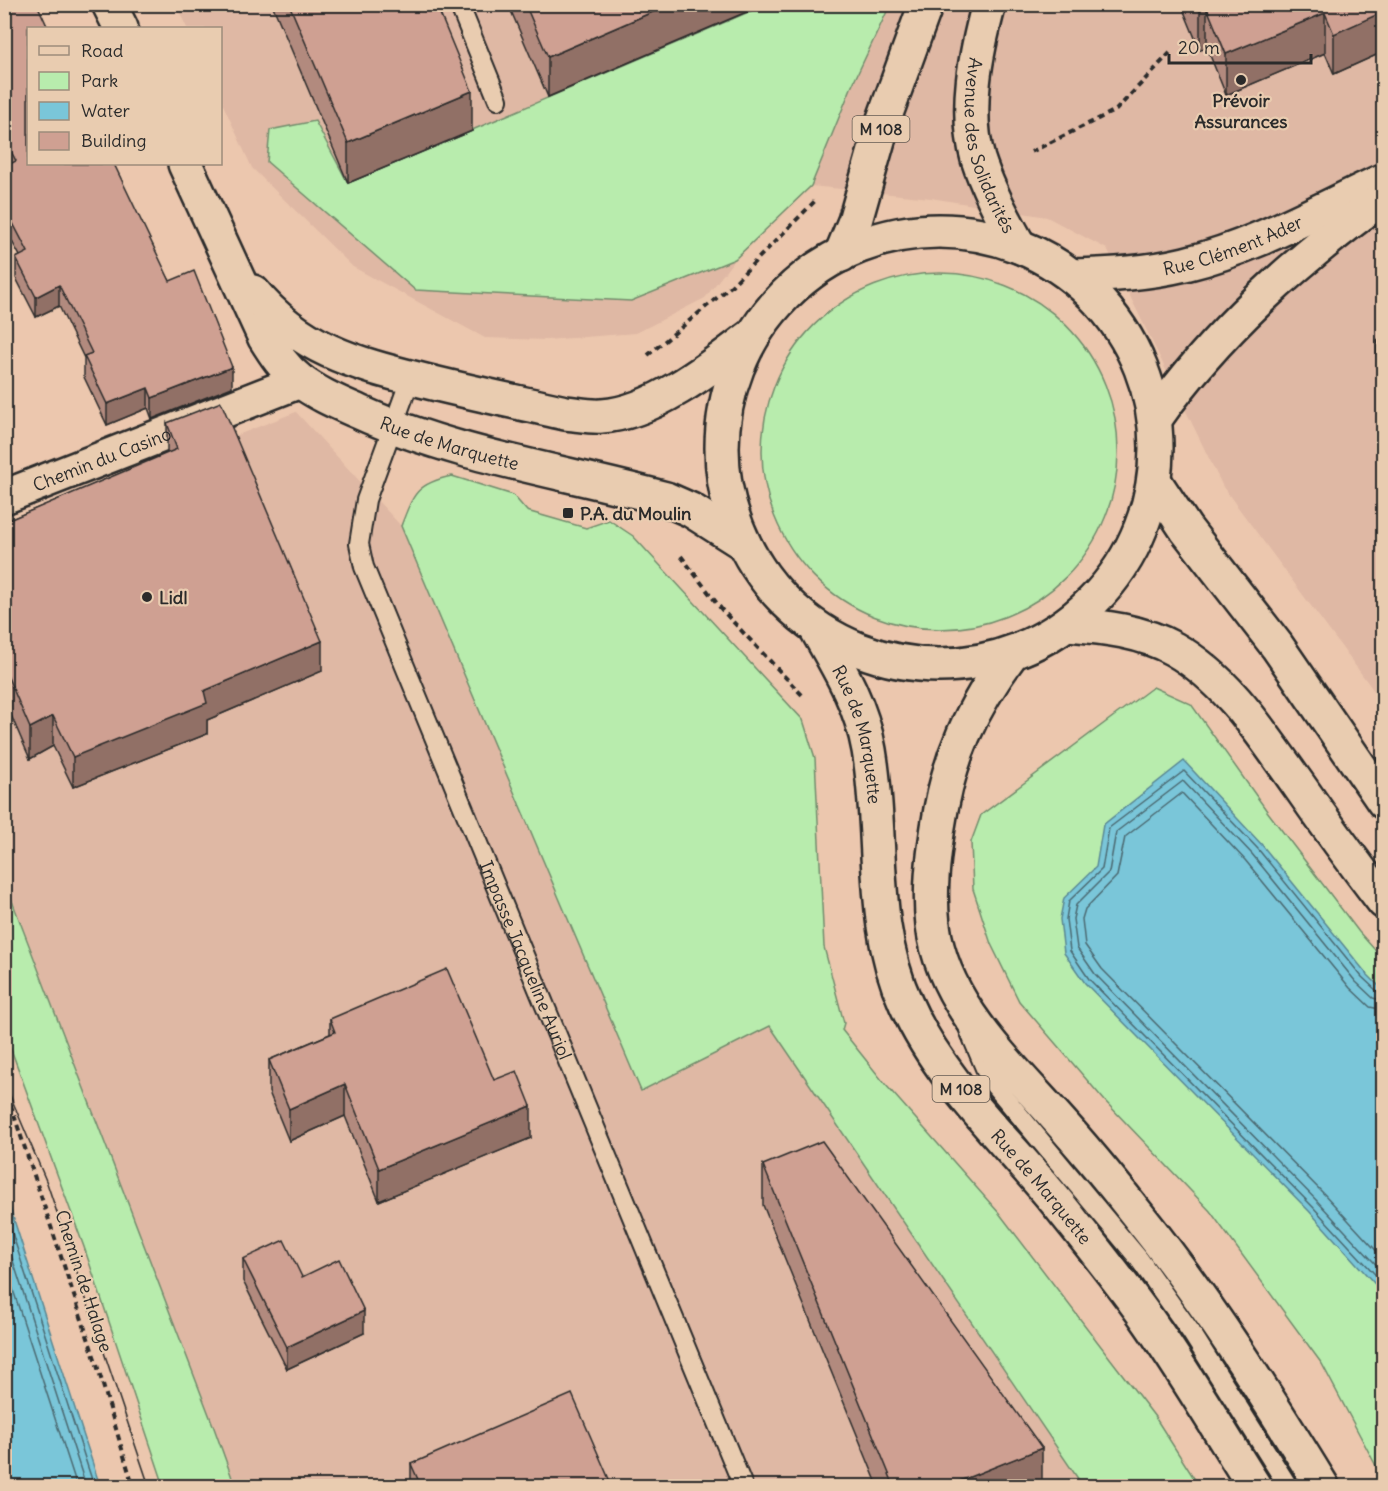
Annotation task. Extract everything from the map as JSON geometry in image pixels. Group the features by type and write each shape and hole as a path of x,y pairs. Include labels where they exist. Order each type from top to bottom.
{"main road":[{"path":"109,4 120,27"},
{"name":"M 108","path":"841,255 855,221 888,108 926,4"},
{"name":"Avenue des Solidarités","path":"989,4 975,70 975,143 993,200 1019,246"},
{"name":"Rue de Marquette","path":"185,165 228,252 265,338 279,362 300,381 333,400 392,427 474,452 666,499 691,510 743,543"},
{"name":"Rue Clément Ader","path":"1072,276 1145,272 1215,255 1258,239 1383,180"},
{"name":"Rue Clément Ader","path":"1155,418 1197,362 1228,330 1305,257 1383,197"},
{"path":"929,232 975,234 1019,246 1055,264 1072,276 1102,304 1128,339 1145,377 1155,418 1155,482 1144,523 1125,561 1100,595 1051,636 1012,653 968,664 899,662 855,649 815,627 773,590 743,543 729,506 721,448 730,389 753,335 792,289 823,264 841,255 884,238 929,232"},
{"name":"Rue de Marquette","path":"228,252 250,288 272,315 307,340 341,357 378,370 565,413 603,416 643,405 682,385 753,335"},
{"name":"Chemin du Casino","path":"4,497 300,381"},
{"path":"1155,482 1186,529 1277,646 1383,802"},
{"path":"1068,624 1118,629 1145,637 1174,649 1220,684 1256,726 1383,902"},
{"name":"Rue de Marquette","path":"815,627 844,675 865,731 873,787 882,921 895,978 906,1005 953,1079 1053,1197 1150,1323 1254,1486"},
{"name":"M 108","path":"1012,653 983,693 963,732 940,814 931,892 933,926 943,965 956,993 990,1042 1094,1160 1204,1302 1322,1486"}],"lane":[{"path":"459,4 498,100"},
{"name":"Impasse Jacqueline Auriol","path":"411,377 366,500 360,524 359,544 363,567 743,1486"},
{"path":"956,993 976,1052 990,1080 1138,1259 1197,1341 1288,1486"}],"path":[{"path":"1031,152 1116,110 1170,53"},
{"path":"650,352 730,287 816,199 821,189"},
{"name":"Chemin de Halage","path":"4,1085 90,1343 133,1486"}],"shaded area":[{"path":"176,5 1383,5 1383,703 1223,487 1107,249 1047,217 931,198 811,186 735,259 705,298 636,333 546,340 485,338 353,267 252,168 222,102 222,27 187,27"},
{"path":"296,412 401,526 641,1090 770,1026 1083,1486 235,1486 5,880 5,527"}],"green space":[{"path":"765,5 890,5 851,88 811,186 735,259 631,301 415,290 267,162 270,130 315,121 348,183"},
{"path":"940,273 975,276 1008,286 1039,303 1066,325 1088,352 1105,383 1115,416 1118,451 1115,486 1105,519 1088,550 1066,577 1039,599 1008,616 975,626 940,629 905,626 872,616 841,599 814,577 792,550 775,519 765,486 762,451 765,416 775,383 792,352 814,325 841,303 872,286 905,276"},
{"path":"452,476 513,495 527,511 586,528 609,520 633,536 803,720 815,758 824,947 844,1023 842,1030 885,1084 999,1213 1155,1417 1199,1486 1083,1486 770,1026 641,1091 401,526 413,498 424,486"},
{"path":"1153,687 1191,704 1267,811 1359,932 1383,959 1383,1479 1322,1364 1210,1211 1105,1101 1019,1001 991,944 973,889 971,842 981,815"},
{"path":"4,880 235,1486 164,1486 84,1247 5,1033"}],"water":[{"path":"1184,761 1262,845 1366,973 1383,990 1383,1293 1309,1211 1085,983 1064,953 1060,919 1064,898 1096,867 1103,825"},
{"path":"4,1189 100,1486 5,1486"}],"building":[{"path":"4,4 37,4 48,27 27,27 27,165 114,165 170,281 194,271 232,367 152,398 148,388 107,404 84,356 92,353 59,285 36,297 16,258 28,252 4,206 4,167 16,161 4,138"},
{"path":"289,4 436,4 472,91 348,143"},
{"path":"525,4 671,4 548,57"},
{"path":"1198,4 1383,4 1383,12 1334,34 1325,13 1226,54 1207,8 1200,10"},
{"path":"1383,337 1383,354 1377,340"},
{"name":"Lidl","path":"221,402 322,641 204,691 207,703 73,757 53,716 30,728 4,668 4,509 9,520 177,449 167,423"},
{"path":"447,969 494,1080 517,1071 531,1106 379,1169 345,1084 289,1109 269,1060 335,1032 330,1019"},
{"path":"822,1141 1042,1448 947,1486 894,1486 763,1165"},
{"path":"284,1240 302,1277 339,1259 364,1311 287,1347 243,1259"},
{"path":"572,1394 612,1486 421,1486 411,1464"},
{"path":"698,1478 702,1486 678,1486"}],"tram line":[{"path":"4,1081 47,1183 149,1486"}],"place":[{"name":"Prévoir Assurances","path":"1241,80"},
{"name":"P.A. du Moulin","path":"568,513"},
{"name":"Lidl","path":"147,597"}]}
